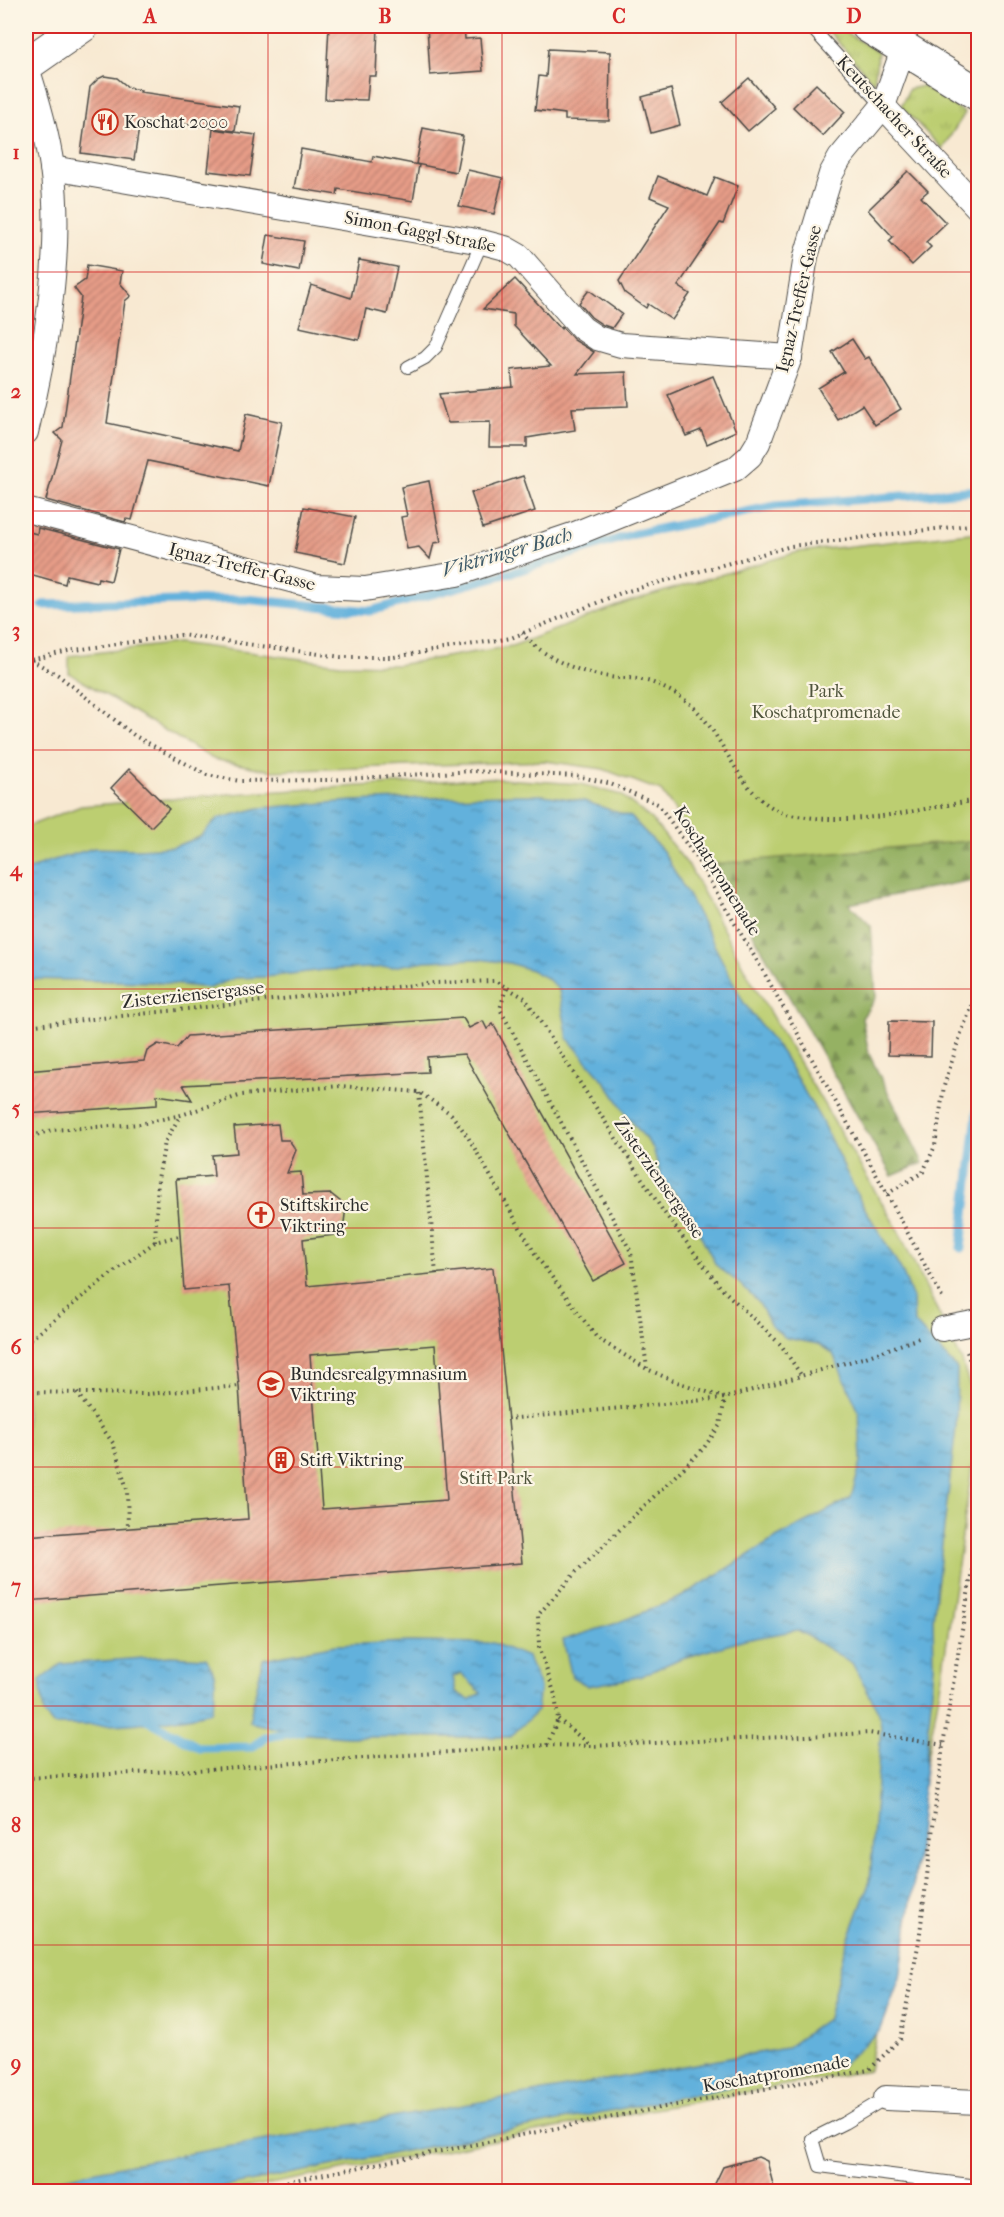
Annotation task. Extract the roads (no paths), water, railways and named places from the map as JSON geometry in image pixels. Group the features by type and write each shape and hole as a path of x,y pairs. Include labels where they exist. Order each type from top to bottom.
{"main road":[{"path":"26,65 82,26"},
{"path":"868,26 978,94"}],"street":[{"name":"Ignaz-Treffer-Gasse","path":"26,510 317,587 365,590 457,574 574,534 735,469 750,456 758,443 790,357 806,256 831,174 840,158 883,106 904,47"},
{"path":"26,65 37,97 52,168 54,224 50,302 34,399 26,432"},
{"name":"Keutschacher Straße","path":"883,106 978,208"},
{"name":"Simon-Gaggl-Straße","path":"52,168 482,242 505,248 519,256 582,328 597,338 621,345 790,357"},
{"path":"886,2098 978,2102"}],"lane":[{"name":"Keutschacher Straße","path":"810,26 883,106"},
{"path":"408,367 425,358 436,347 482,242"},
{"path":"886,2098 812,2139 820,2166 978,2186"}],"water":[{"path":"543,795 584,801 631,817 663,851 744,1003 782,1053 820,1118 861,1202 901,1269 913,1298 914,1322 957,1369 956,1428 933,1619 934,1666 917,1859 900,1978 881,2029 842,2065 203,2191 26,2191 26,2186 125,2165 786,2048 828,2018 844,1951 870,1881 881,1727 879,1713 852,1663 798,1630 745,1640 679,1659 639,1677 588,1686 572,1677 563,1640 614,1624 681,1597 776,1538 851,1498 861,1462 859,1412 833,1354 818,1344 786,1338 771,1326 759,1303 716,1265 683,1201 662,1180 653,1148 629,1118 606,1083 568,1039 559,990 548,979 531,970 509,963 478,959 425,961 393,967 235,978 210,988 152,982 26,979 26,872 44,863 94,848 173,847 200,837 217,819 259,808 353,801"},
{"path":"409,1642 493,1643 528,1657 540,1688 537,1711 510,1737 346,1737 293,1733 249,1722 263,1659 336,1645","holes":["461,1673 481,1693 469,1700 456,1692 453,1677"]},
{"path":"171,1656 206,1658 215,1678 211,1712 173,1720 93,1725 53,1725 44,1714 40,1680 61,1664"}],"waterway":[{"name":"Viktringer Bach","path":"43,605 244,599 370,611 520,570 634,534 776,506 978,490"},
{"path":"961,1248 978,1106"},
{"path":"141,1716 200,1748 252,1747 266,1737 302,1731"}],"place":[{"name":"Koschat 2000","path":"105,122"},
{"name":"Stiftskirche Viktring","path":"261,1215"},
{"name":"Bundesrealgymnasium Viktring","path":"271,1384"},
{"name":"Stift Viktring","path":"281,1460"}],"park label":[{"name":"Park Koschatpromenade","path":"826,701"},
{"name":"Stift Park","path":"496,1478"}]}
